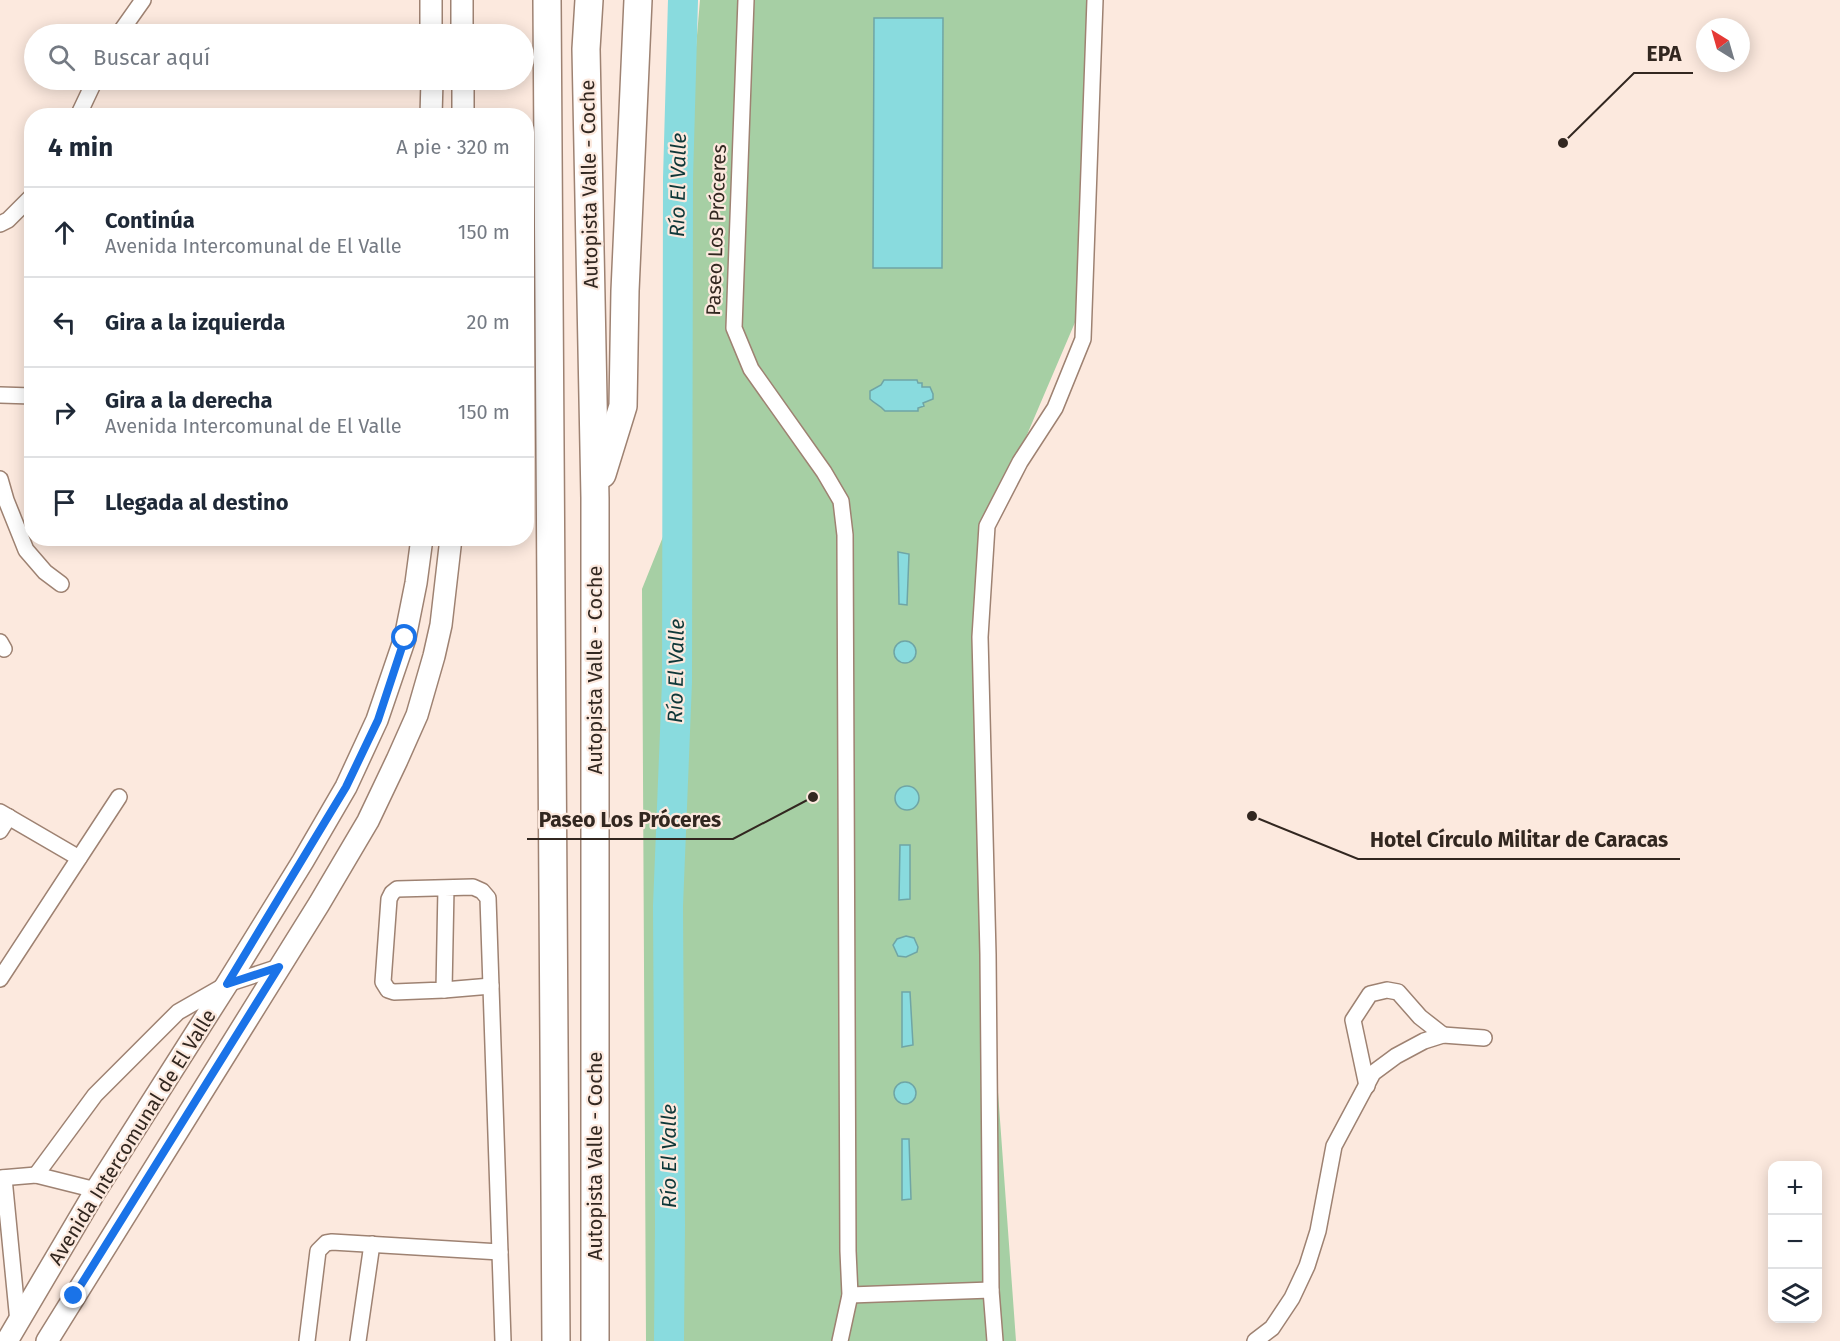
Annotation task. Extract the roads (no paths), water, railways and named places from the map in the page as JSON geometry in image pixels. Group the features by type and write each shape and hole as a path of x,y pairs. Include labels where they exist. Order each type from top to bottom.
{"highway":[{"name":"Autopista Valle - Coche","path":"547,0 556,1341"},
{"name":"Autopista Valle - Coche","path":"589,0 586,49 595,498 595,1341"},
{"path":"595,498 623,406 625,291 638,0"}],"main road":[{"path":"431,0 431,24"},
{"path":"462,0 462,24"},
{"path":"431,108 432,90"},
{"path":"463,90 463,108"},
{"name":"Avenida Intercomunal de El Valle","path":"6,1341 96,1190 227,984 346,787 378,720 405,638 421,546"},
{"name":"Avenida Intercomunal de El Valle","path":"47,1341 332,883 368,820 417,715 441,625 451,546"}],"street":[{"path":"125,24 143,0"},
{"name":"Paseo Los Próceres","path":"746,0 734,328 751,369 824,472 841,501 846,535 850,1294 840,1341"},
{"path":"994,1341 991,1290 988,954 980,637 987,526 1020,462 1055,408 1083,339 1095,0"},
{"path":"82,108 90,90"},
{"path":"0,224 8,220 24,204"},
{"path":"0,395 24,396"},
{"path":"0,479 24,545"},
{"path":"24,546 45,572 62,584"},
{"path":"0,979 119,797"},
{"path":"0,831 4,814 79,858"},
{"path":"491,987 394,992 388,990 383,982 389,899 392,893 398,889 472,887 482,891 488,898 503,1341"},
{"path":"444,990 446,888"},
{"path":"36,1175 95,1095 178,1012 227,984 279,967"},
{"path":"1367,1086 1353,1020 1370,994 1387,990 1398,992 1420,1017 1443,1035"},
{"path":"1255,1341 1272,1328 1292,1298 1307,1266 1317,1232 1334,1146 1373,1073 1396,1056 1424,1041 1443,1035 1484,1038"},
{"path":"18,1323 2,1178 36,1175 96,1190"},
{"path":"308,1341 318,1251 326,1243 500,1252"},
{"path":"358,1341 372,1244"},
{"path":"850,1294 991,1290"}],"water":[{"path":"874,18 943,18 942,268 873,268"},
{"path":"884,380 917,380 918,383 922,383 922,387 930,387 933,399 923,403 924,406 918,408 918,411 885,411 870,399 870,391 881,385"},
{"path":"898,552 909,554 907,605 899,604"},
{"path":"901,641 909,641 916,648 916,656 909,663 901,663 894,656 894,648"},
{"path":"907,786 915,790 919,798 915,806 907,810 899,806 895,798 899,790"},
{"path":"900,845 910,845 910,899 899,900"},
{"path":"906,936 914,938 918,947 917,952 906,957 898,956 893,945 897,939"},
{"path":"902,992 910,992 913,1045 902,1047"},
{"path":"901,1082 909,1082 916,1089 916,1097 909,1104 901,1104 894,1097 894,1089"},
{"path":"902,1139 909,1139 911,1199 902,1200"}],"waterway":[{"name":"Río El Valle","path":"669,1341 668,906 677,682 678,179 683,0"}],"place":[{"name":"EPA","path":"1563,143"},
{"name":"Paseo Los Próceres","path":"813,797"},
{"name":"Hotel Círculo Militar de Caracas","path":"1252,816"}]}
